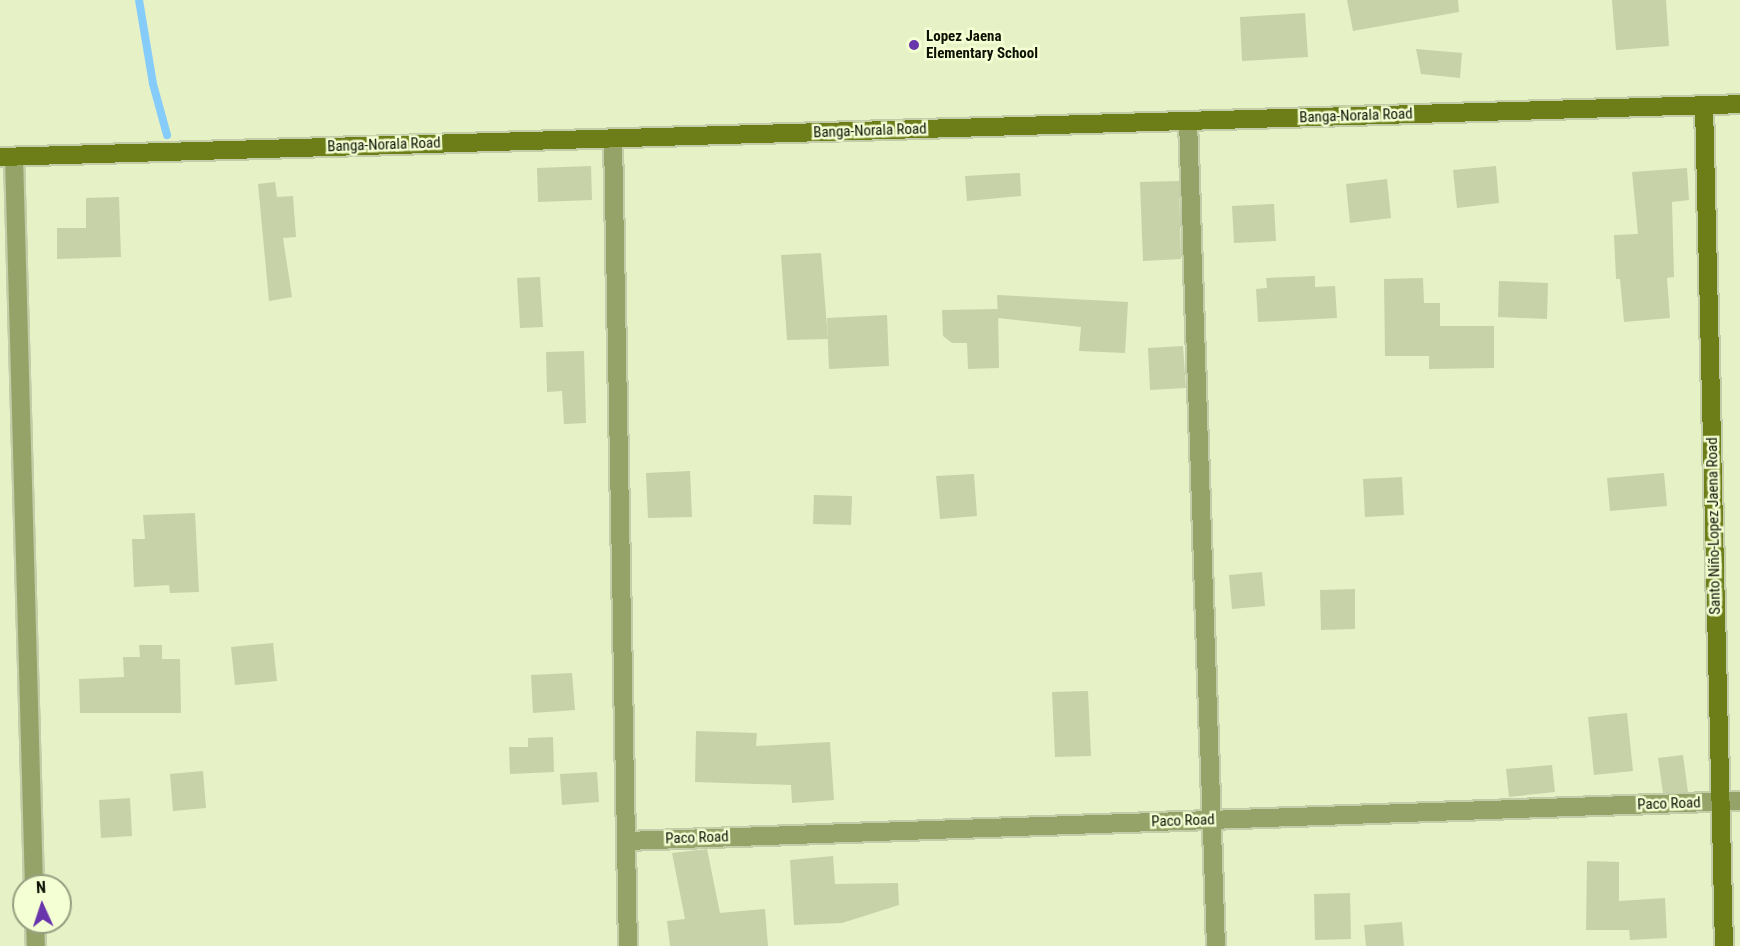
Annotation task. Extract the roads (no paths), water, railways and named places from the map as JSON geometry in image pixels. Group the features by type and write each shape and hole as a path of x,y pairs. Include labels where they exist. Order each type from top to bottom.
{"main road":[{"name":"Banga-Norala Road","path":"7,157 1740,104"},
{"name":"Santo Niño-Lopez Jaena Road","path":"1704,105 1724,946"}],"street":[{"path":"1188,121 1215,946"},
{"path":"613,138 628,946"},
{"path":"7,157 34,874"},
{"name":"Paco Road","path":"626,841 1740,801"}],"waterway":[{"path":"139,0 153,84 167,135"}],"place":[{"name":"Lopez Jaena Elementary School","path":"914,45"}]}
